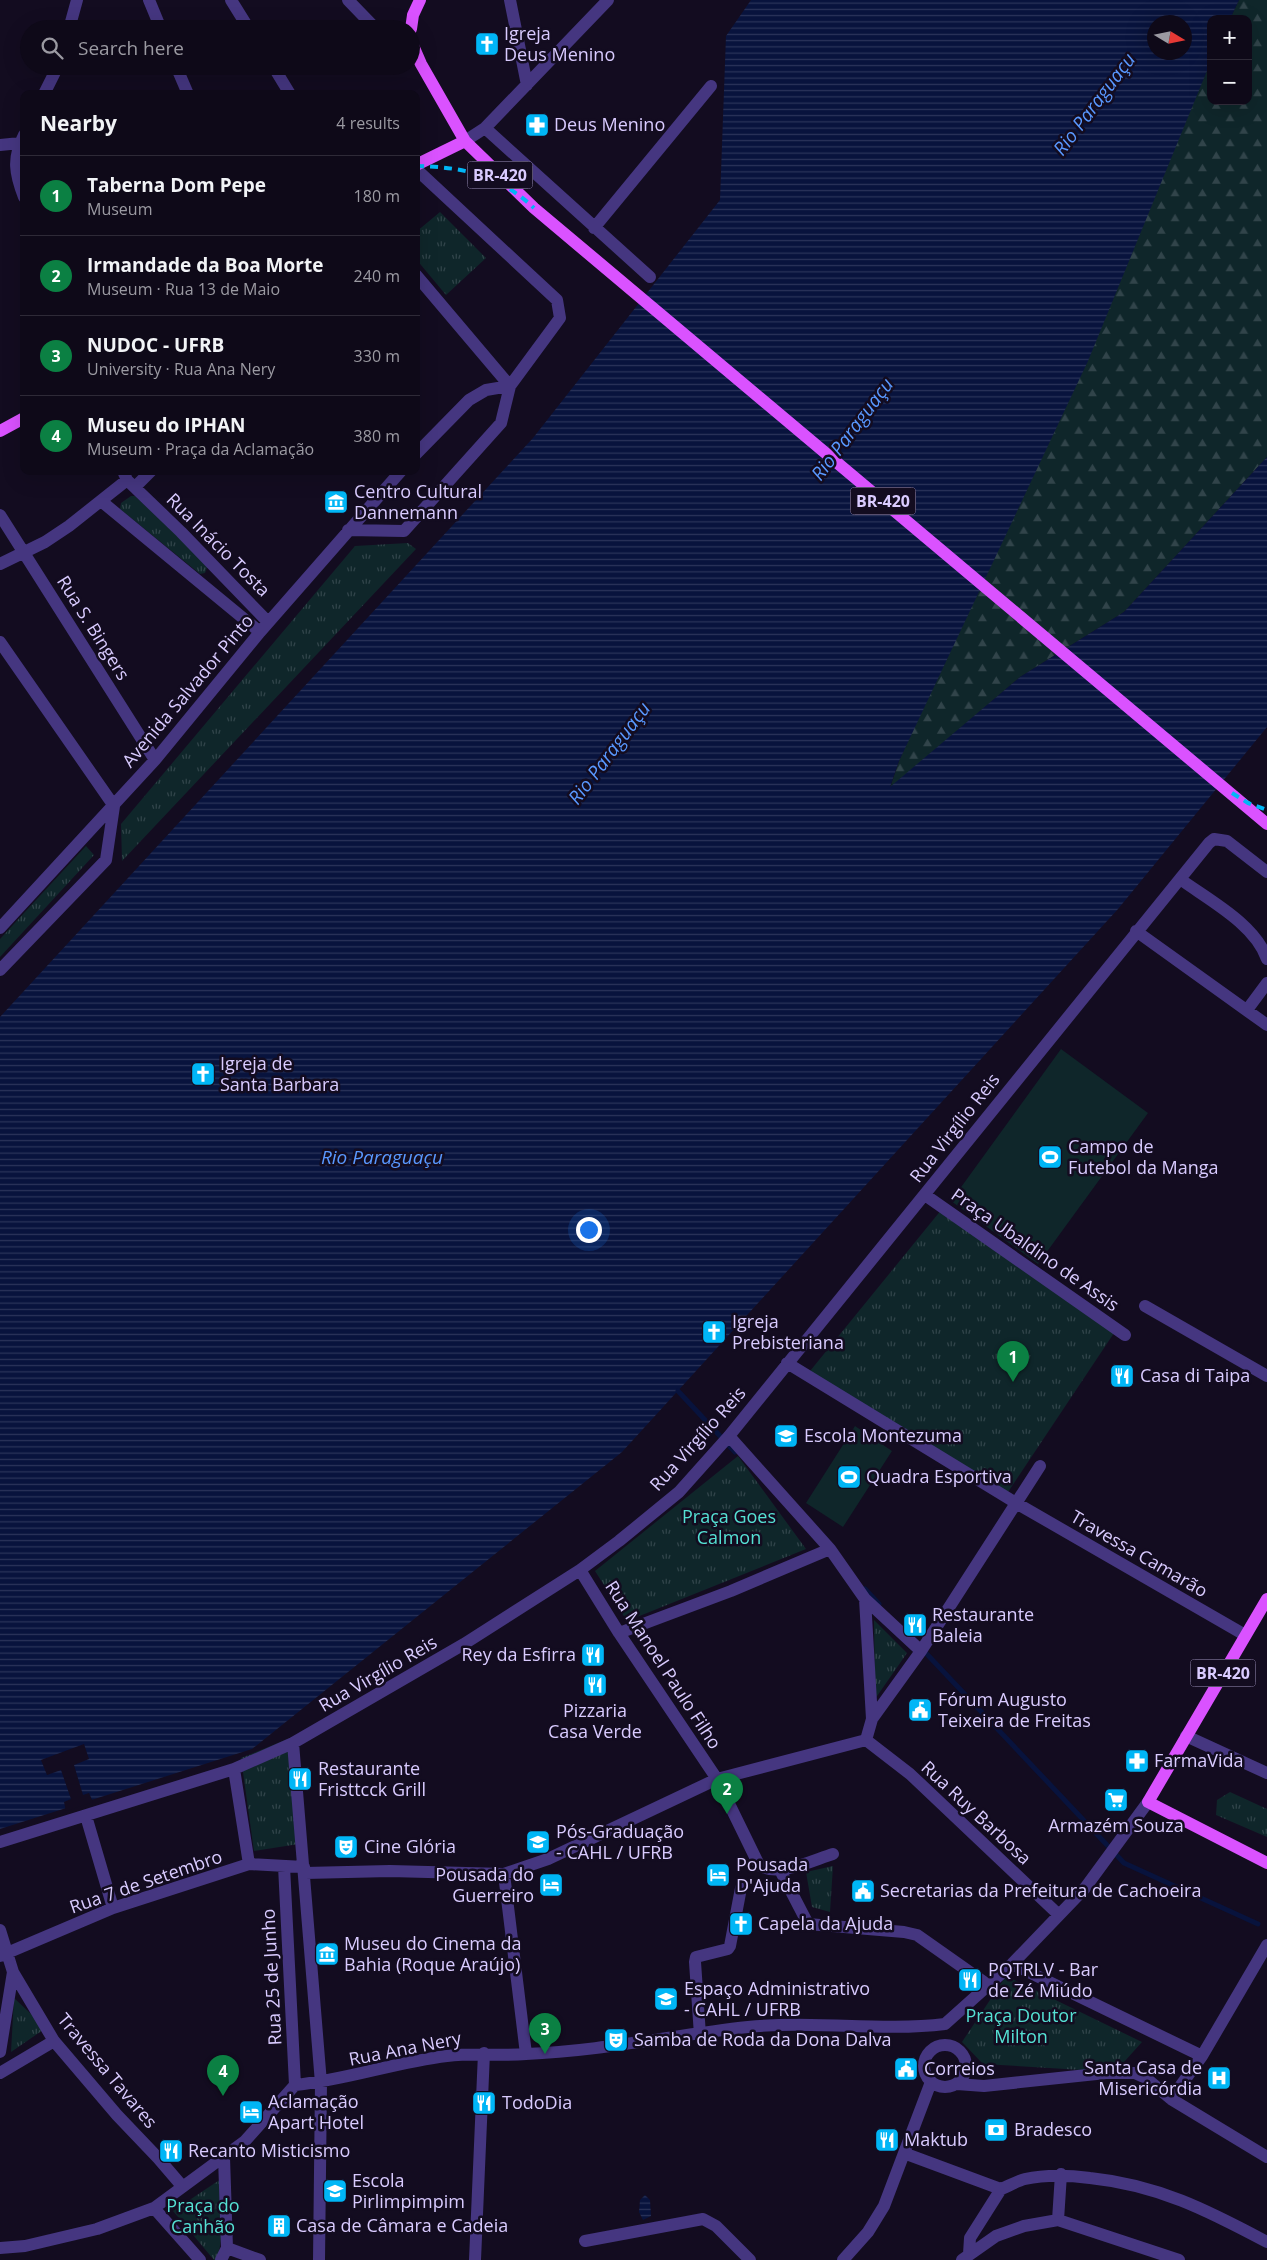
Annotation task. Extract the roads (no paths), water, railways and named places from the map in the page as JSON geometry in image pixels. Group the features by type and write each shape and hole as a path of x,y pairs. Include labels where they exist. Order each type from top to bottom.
{"main road":[{"path":"412,20 420,0"},
{"path":"420,62 466,141"},
{"name":"BR-420","path":"420,163 466,141 534,208 1267,824"},
{"path":"0,431 20,420"},
{"name":"BR-420","path":"1148,1802 1245,1635 1265,1605"},
{"path":"1148,1802 1267,1863"}],"street":[{"path":"71,20 77,0"},
{"path":"149,0 157,20"},
{"path":"231,0 243,20"},
{"path":"348,0 367,20"},
{"path":"510,0 527,84"},
{"path":"466,141 485,128 608,0"},
{"path":"46,90 54,75"},
{"path":"180,75 186,90"},
{"path":"278,75 288,90"},
{"path":"594,228 710,86"},
{"path":"485,128 650,277"},
{"path":"0,145 20,140"},
{"path":"20,147 15,167 20,184"},
{"path":"348,530 404,531 501,423 510,386 560,318 556,300 420,173"},
{"path":"420,280 510,386"},
{"path":"420,450 469,400 486,390 510,386"},
{"path":"0,564 45,542 69,526 128,480 141,475"},
{"name":"Avenida Salvador Pinto","path":"0,928 155,760 264,627 397,475"},
{"name":"Rua Inácio Tosta","path":"128,480 219,570 264,627"},
{"path":"101,501 205,586 264,627"},
{"name":"Rua S. Bingers","path":"0,515 155,760"},
{"path":"205,586 216,581 219,570"},
{"path":"0,642 114,806 106,860 0,970"},
{"name":"Rua Virgílio Reis","path":"0,1842 234,1769 293,1743 464,1644 580,1570 619,1541 679,1492 729,1436 1136,931 1214,839 1227,841 1267,872"},
{"path":"1180,879 1256,937 1267,959"},
{"path":"1136,931 1267,1024"},
{"path":"1247,1010 1267,983"},
{"name":"Praça Ubaldino de Assis","path":"925,1195 1125,1335"},
{"path":"1145,1306 1267,1376"},
{"path":"787,1362 1016,1503"},
{"path":"729,1436 830,1549 865,1599 921,1651"},
{"path":"872,1719 921,1651 1040,1466"},
{"name":"Travessa Camarão","path":"1016,1503 1245,1635"},
{"path":"619,1633 730,1591 830,1549"},
{"name":"Rua Manoel Paulo Filho","path":"580,1570 619,1633 717,1779 759,1865 780,1870"},
{"path":"234,1769 249,1864 284,1866 304,1870 504,1874 548,1859 717,1779 866,1740 872,1719 865,1599"},
{"path":"1186,1736 1267,1773"},
{"name":"Rua Ruy Barbosa","path":"866,1740 910,1774 1059,1915"},
{"path":"293,1743 321,2083 319,2260"},
{"path":"950,2045 945,2024 1012,1964 1085,1888 1148,1802"},
{"path":"86,1816 113,1908"},
{"path":"833,1854 780,1870 805,1921 813,1926 904,1932 917,1936 988,1985"},
{"name":"Rua 7 de Setembro","path":"4,1955 113,1908 249,1864"},
{"name":"Rua 25 de Junho","path":"284,1866 294,2085"},
{"path":"504,1874 526,2054"},
{"path":"700,2035 694,1967 696,1956 730,1946 741,1888"},
{"path":"0,1930 4,1955 13,1972 0,2052"},
{"path":"1171,2099 1202,2056 1267,1945"},
{"path":"1012,1964 1202,2056"},
{"name":"Travessa Tavares","path":"13,1972 54,2041 117,2115 182,2186"},
{"name":"Rua Ana Nery","path":"294,2085 321,2083 445,2056 484,2053 526,2054 700,2035 748,2027 803,2024 917,2027 945,2024"},
{"path":"0,2073 54,2041"},
{"path":"957,2084 963,2077 966,2068 965,2058 959,2050 950,2045 939,2046 929,2052 924,2062 925,2073 931,2082 939,2087 957,2084 984,2086 1125,2072 1146,2078 1171,2099 1267,2157"},
{"path":"475,2260 484,2053"},
{"path":"843,2260 868,2232 884,2206 931,2082"},
{"path":"0,2248 25,2246 97,2229 154,2208 245,2141 294,2085"},
{"path":"904,2153 1001,2190"},
{"path":"224,2157 224,2254 260,2260"},
{"path":"1058,2220 1061,2174"},
{"path":"966,2257 970,2238 1001,2190 1025,2179 1061,2174 1123,2181 1163,2193 1206,2209 1267,2242"},
{"path":"154,2208 200,2260"},
{"path":"585,2241 704,2219 716,2226 750,2260"},
{"path":"966,2257 996,2236 1024,2226 1058,2220 1179,2260"}],"water":[{"name":"Rio Paraguaçu","path":"751,0 1239,0 1232,15 1207,15 1207,71 1088,361 899,761 890,787 1020,677 1124,612 1267,457 1267,727 1118,909 622,1452 252,1749 0,1829 0,1017 533,438 720,200 726,36"},
{"path":"645,2195 650,2200 651,2216 643,2220 639,2212 640,2200"}],"waterway":[{"path":"678,1391 735,1452"},
{"path":"865,1589 879,1604"},
{"path":"923,1650 1124,1863 1258,1924"}],"railway":[{"path":"420,166 450,168 494,180 521,197 534,208"},
{"path":"1232,793 1248,803 1267,810"}],"place":[{"name":"Igreja Deus Menino","path":"487,44"},
{"name":"Deus Menino","path":"537,125"},
{"name":"Centro Cultural Dannemann","path":"336,502"},
{"name":"Igreja de Santa Barbara","path":"203,1074"},
{"name":"Campo de Futebol da Manga","path":"1050,1157"},
{"name":"Igreja Prebisteriana","path":"714,1332"},
{"name":"Casa di Taipa","path":"1122,1376"},
{"name":"Taberna Dom Pepe","path":"1013,1382"},
{"name":"Escola Montezuma","path":"786,1436"},
{"name":"Quadra Esportiva","path":"849,1477"},
{"name":"Restaurante Baleia","path":"915,1625"},
{"name":"Rey da Esfirra","path":"593,1655"},
{"name":"Pizzaria Casa Verde","path":"595,1685"},
{"name":"Fórum Augusto Teixeira de Freitas","path":"920,1710"},
{"name":"FarmaVida","path":"1137,1761"},
{"name":"Restaurante Fristtcck Grill","path":"300,1779"},
{"name":"Armazém Souza","path":"1116,1800"},
{"name":"Irmandade da Boa Morte","path":"727,1814"},
{"name":"Pós-Graduação - CAHL / UFRB","path":"538,1842"},
{"name":"Cine Glória","path":"346,1847"},
{"name":"Pousada D'Ajuda","path":"718,1875"},
{"name":"Pousada do Guerreiro","path":"551,1885"},
{"name":"Secretarias da Prefeitura de Cachoeira","path":"863,1891"},
{"name":"Capela da Ajuda","path":"741,1924"},
{"name":"Museu do Cinema da Bahia (Roque Araújo)","path":"327,1954"},
{"name":"PQTRLV - Bar de Zé Miúdo","path":"970,1980"},
{"name":"Espaço Administrativo - CAHL / UFRB","path":"666,1999"},
{"name":"Samba de Roda da Dona Dalva","path":"616,2040"},
{"name":"NUDOC - UFRB","path":"545,2054"},
{"name":"Correios","path":"906,2069"},
{"name":"Santa Casa de Misericórdia","path":"1219,2078"},
{"name":"Museu do IPHAN","path":"223,2096"},
{"name":"TodoDia","path":"484,2103"},
{"name":"Aclamação Apart Hotel","path":"251,2112"},
{"name":"Bradesco","path":"996,2130"},
{"name":"Maktub","path":"887,2140"},
{"name":"Recanto Misticismo","path":"171,2151"},
{"name":"Escola Pirlimpimpim","path":"335,2191"},
{"name":"Casa de Câmara e Cadeia","path":"279,2226"}],"park label":[{"name":"Praça Goes Calmon","path":"729,1527"},
{"name":"Praça Doutor Milton","path":"1021,2026"},
{"name":"Praça do Canhão","path":"203,2216"}]}
